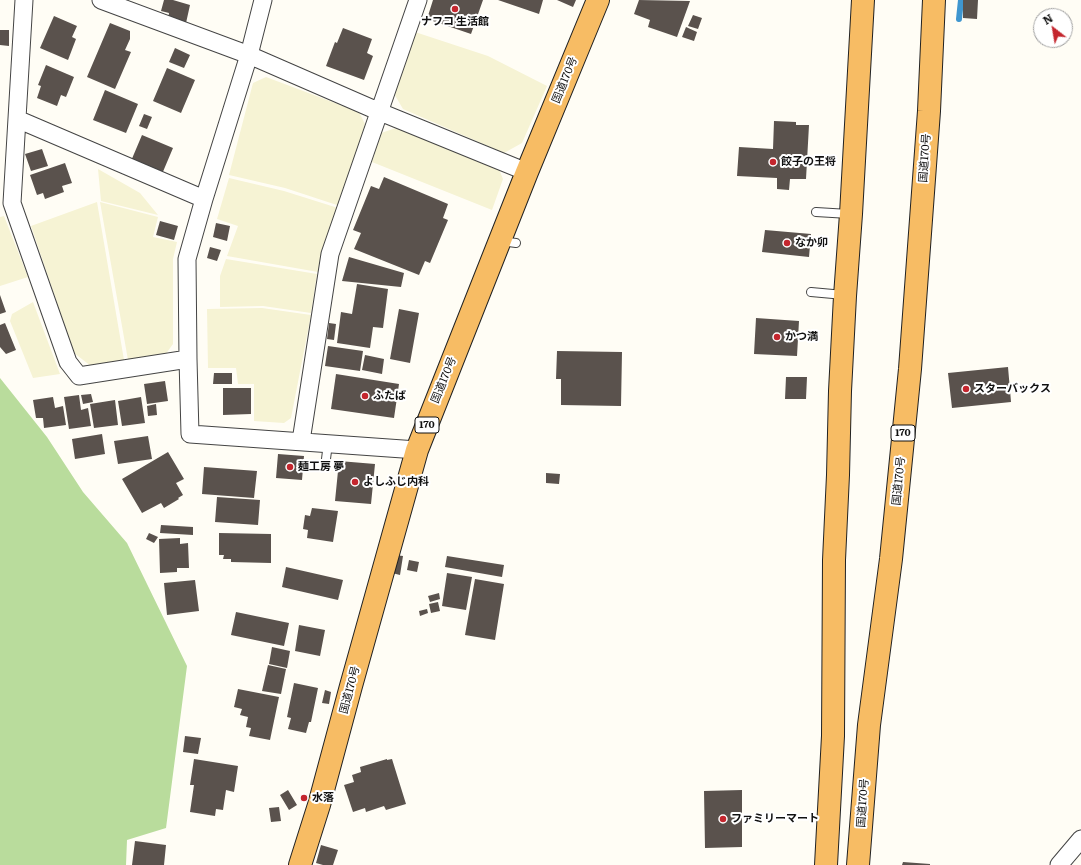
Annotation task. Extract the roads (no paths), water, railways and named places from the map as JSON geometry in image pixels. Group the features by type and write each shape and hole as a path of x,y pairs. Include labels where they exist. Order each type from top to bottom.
{"highway":[{"name":"国道170号","path":"300,865 319,805 417,450 508,242 527,172 598,0"},
{"path":"826,865 833,736 834,560 840,391 862,0"},
{"name":"国道170号","path":"858,865 869,725 891,559 910,369 929,111 934,0"}],"street":[{"path":"24,0 12,203 68,362 79,376 188,359"},
{"path":"100,0 126,5 527,172"},
{"path":"263,0 249,55 187,259 190,434 301,441 327,451 417,450"},
{"path":"301,441 330,254 418,0"},
{"path":"17,119 204,199"},
{"path":"1059,865 1081,839"}],"lane":[{"path":"816,212 851,214"},
{"path":"811,292 845,296"}],"waterway":[{"path":"959,19 961,0"}],"place":[{"name":"ナフコ 生活館","path":"455,9"},
{"name":"餃子の王将","path":"773,162"},
{"name":"なか卯","path":"787,243"},
{"name":"かつ満","path":"777,337"},
{"name":"スターバックス","path":"966,389"},
{"name":"ふたば","path":"365,396"},
{"name":"麺工房 夢","path":"290,467"},
{"name":"よしふじ内科","path":"355,482"},
{"name":"水落","path":"304,798"},
{"name":"ファミリーマート","path":"723,819"}]}
